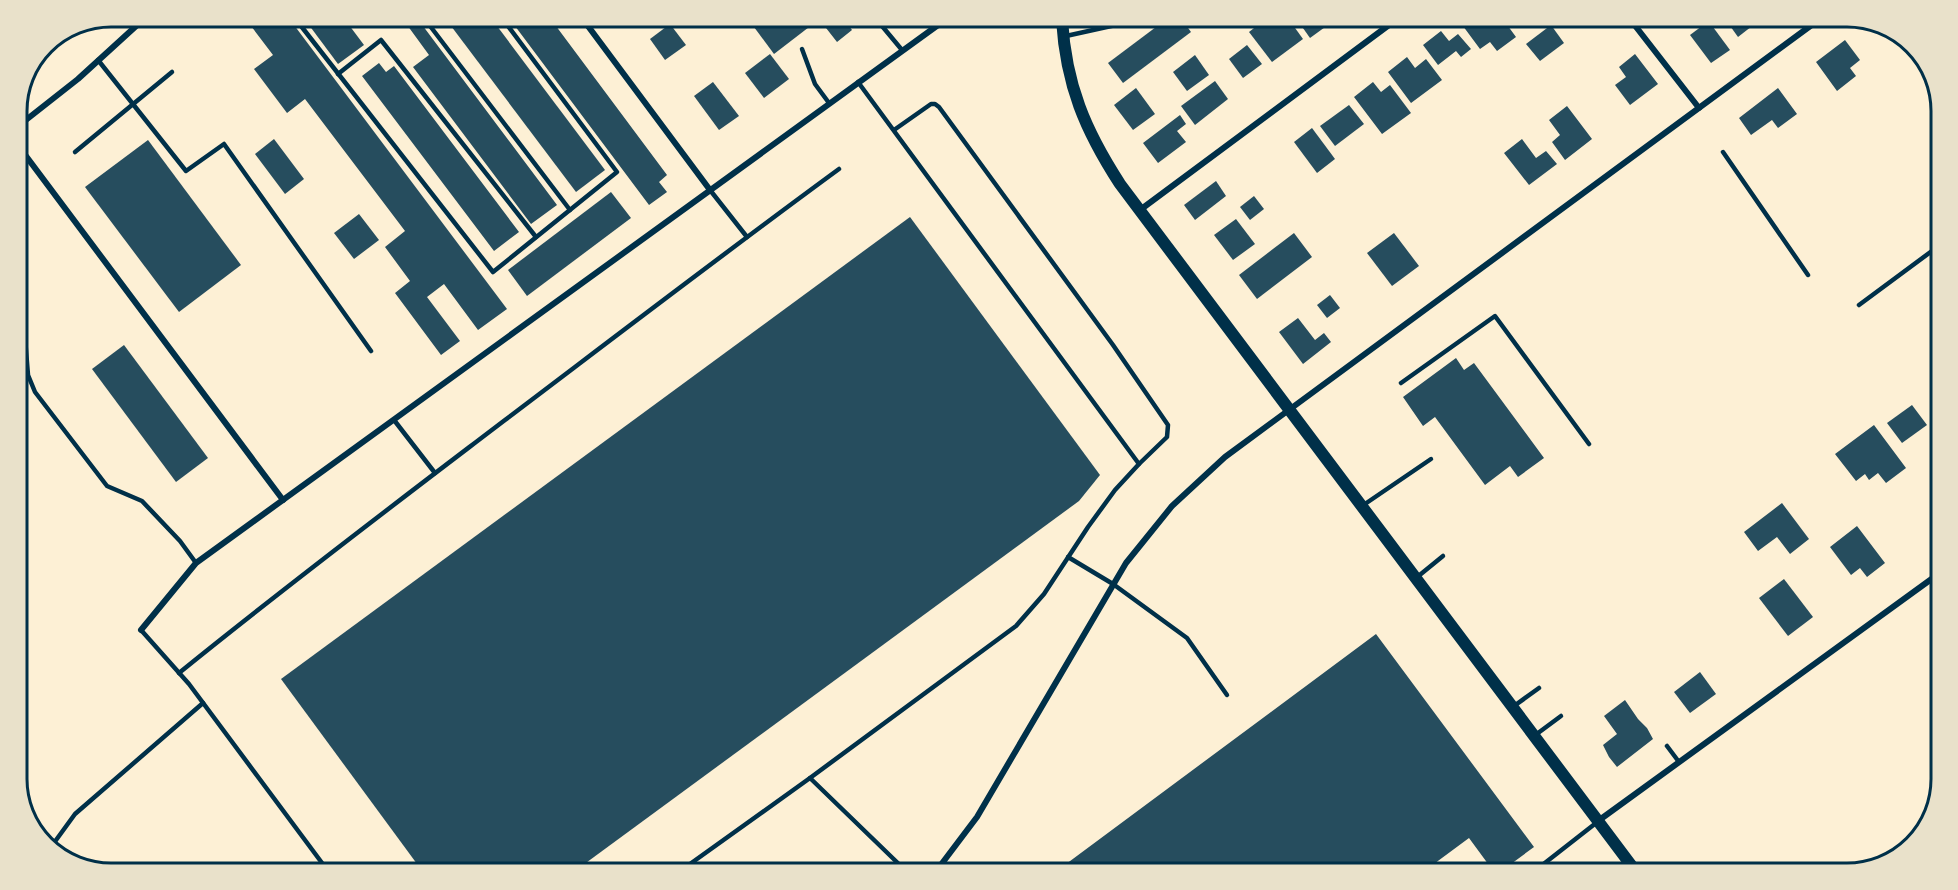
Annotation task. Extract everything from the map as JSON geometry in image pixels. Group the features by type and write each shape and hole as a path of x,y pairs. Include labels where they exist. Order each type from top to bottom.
{"main road":[{"path":"1062,27 1068,70 1076,99 1089,133 1101,155 1630,863"}],"street":[{"path":"27,119 62,92 135,27"},
{"path":"589,27 710,190"},
{"path":"141,630 196,563 935,27"},
{"path":"1140,210 1386,27"},
{"path":"1637,27 1699,108"},
{"path":"942,863 977,817 1126,563 1172,506 1225,457 1809,27"},
{"path":"27,157 283,500"},
{"path":"1598,821 1931,579"}],"lane":[{"path":"302,27 493,272 617,172 509,27"},
{"path":"431,27 570,210"},
{"path":"883,27 902,50"},
{"path":"1063,36 1106,27"},
{"path":"338,74 381,40 536,237"},
{"path":"802,49 815,84 829,103"},
{"path":"98,60 186,171 224,144 371,351"},
{"path":"75,152 172,72"},
{"path":"858,82 1139,464"},
{"path":"691,863 1016,626 1044,594 1115,490 1167,436 1168,425 1113,345 939,107 931,104 894,130"},
{"path":"1723,152 1808,275"},
{"path":"179,673 435,473 839,169"},
{"path":"710,190 747,237"},
{"path":"1858,305 1931,252"},
{"path":"1401,383 1495,316 1589,444"},
{"path":"27,363 28,375 35,392 106,486 142,501 180,541 196,563"},
{"path":"394,420 435,473"},
{"path":"1362,506 1431,459"},
{"path":"1416,578 1443,556"},
{"path":"1068,557 1113,584 1187,638 1227,695"},
{"path":"141,630 203,703 322,863"},
{"path":"1513,707 1539,688"},
{"path":"55,841 75,814 203,703"},
{"path":"1534,736 1561,716"},
{"path":"1667,746 1679,762"},
{"path":"810,778 898,863"},
{"path":"1544,863 1598,821"}],"building":[{"path":"252,27 296,27 507,309 478,330 444,284 427,297 460,341 441,355 395,293 410,281 385,247 405,231 305,99 287,113 254,69 273,55"},
{"path":"310,27 350,27 364,45 338,64"},
{"path":"409,27 424,27 557,205 531,224 413,67 429,55"},
{"path":"452,27 498,27 605,170 576,192"},
{"path":"516,27 557,27 667,175 659,182 667,192 649,205"},
{"path":"666,27 672,27 686,45 665,60 650,39"},
{"path":"754,27 809,27 774,54"},
{"path":"825,27 850,27 852,30 837,42"},
{"path":"1156,27 1187,27 1191,32 1123,83 1108,63"},
{"path":"1255,27 1294,27 1303,39 1272,62 1249,32"},
{"path":"1302,27 1325,27 1310,38"},
{"path":"1464,27 1509,27 1516,37 1497,51 1490,42 1480,49"},
{"path":"1548,27 1552,27 1564,43 1540,61 1526,44"},
{"path":"1701,27 1713,27 1730,50 1711,63 1690,35"},
{"path":"1731,27 1751,27 1738,37"},
{"path":"1441,31 1449,41 1458,34 1471,49 1461,57 1456,51 1438,65 1423,45"},
{"path":"1845,40 1860,60 1850,68 1856,76 1837,91 1816,62"},
{"path":"1247,45 1262,64 1243,78 1229,59"},
{"path":"770,54 789,79 764,98 745,73"},
{"path":"1635,54 1658,84 1630,105 1615,85 1626,77 1619,67"},
{"path":"1195,55 1209,75 1187,91 1173,72"},
{"path":"1407,57 1415,68 1426,59 1442,80 1411,103 1388,72"},
{"path":"379,63 386,72 394,66 519,232 494,251 362,76"},
{"path":"1215,81 1228,99 1195,125 1181,106"},
{"path":"713,82 739,116 719,130 694,96"},
{"path":"1373,82 1381,92 1390,85 1411,113 1382,134 1354,97"},
{"path":"1136,88 1155,114 1133,130 1114,105"},
{"path":"1778,88 1797,114 1778,128 1772,120 1751,135 1739,118"},
{"path":"1349,105 1364,124 1335,146 1320,126"},
{"path":"1567,106 1592,139 1565,160 1552,142 1560,135 1549,120"},
{"path":"1180,115 1186,124 1177,131 1186,142 1158,163 1143,143"},
{"path":"1312,128 1335,159 1317,173 1294,142"},
{"path":"274,139 304,179 285,194 255,154"},
{"path":"1522,139 1536,158 1546,151 1557,164 1529,185 1504,153"},
{"path":"148,140 241,265 179,312 85,187"},
{"path":"1216,181 1226,196 1195,220 1184,205"},
{"path":"611,192 631,218 527,296 508,270"},
{"path":"1254,196 1264,209 1250,220 1240,207"},
{"path":"359,214 379,240 354,259 334,233"},
{"path":"910,217 1100,475 1079,501 586,863 416,863 281,679"},
{"path":"1236,219 1255,244 1233,260 1214,235"},
{"path":"1294,233 1312,257 1257,299 1239,275"},
{"path":"1394,233 1419,266 1392,286 1367,253"},
{"path":"1330,295 1340,308 1327,318 1317,305"},
{"path":"1298,318 1315,340 1324,333 1331,342 1303,364 1279,332"},
{"path":"124,345 208,458 176,482 92,369"},
{"path":"1456,358 1464,370 1474,363 1544,458 1518,477 1510,466 1485,485 1435,417 1423,426 1403,397"},
{"path":"1912,405 1927,425 1902,443 1887,423"},
{"path":"1874,425 1906,468 1886,483 1878,473 1869,480 1865,474 1856,481 1835,454"},
{"path":"1782,503 1809,539 1790,554 1777,537 1758,551 1744,532"},
{"path":"1857,526 1885,563 1867,577 1860,568 1851,575 1830,547"},
{"path":"1784,579 1813,617 1788,636 1759,598"},
{"path":"1376,634 1534,847 1512,863 1487,863 1469,838 1435,863 1067,863"},
{"path":"1700,672 1716,694 1690,713 1674,692"},
{"path":"1625,700 1653,739 1617,767 1603,745 1617,734 1604,716"}]}
